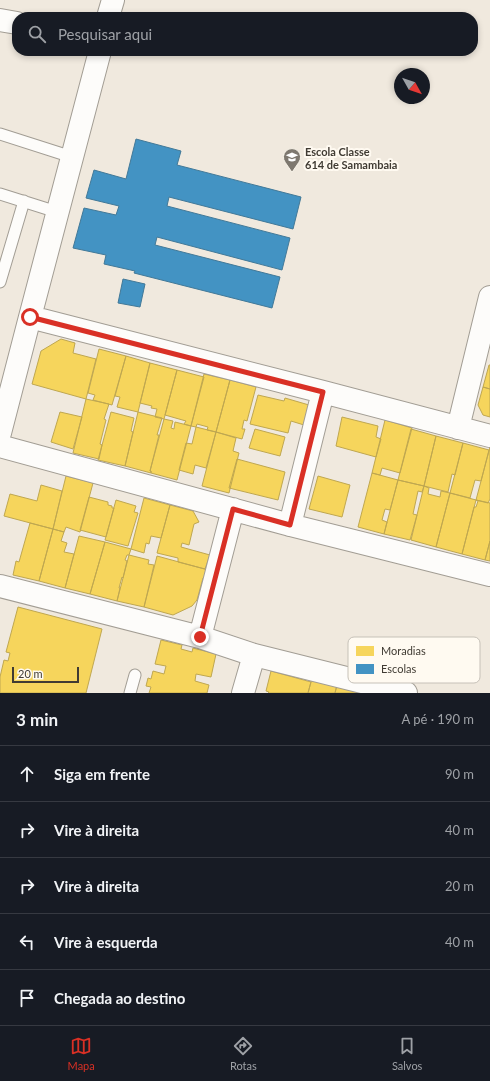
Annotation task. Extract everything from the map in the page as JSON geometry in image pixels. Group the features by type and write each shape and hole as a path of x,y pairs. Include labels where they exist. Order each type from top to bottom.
{"street":[{"path":"109,12 113,0"},
{"path":"0,20 12,22"},
{"path":"0,434 99,56"},
{"path":"458,428 490,297"},
{"path":"30,317 490,436"},
{"path":"290,525 323,392"},
{"path":"0,446 290,525 490,575"},
{"path":"200,637 233,509"},
{"path":"0,586 200,637 254,655 348,678"},
{"path":"243,693 254,655"},
{"path":"366,683 406,693"}],"lane":[{"path":"0,134 72,158"},
{"path":"0,194 57,212"},
{"path":"1,278 24,201"},
{"path":"130,693 135,675"}],"building: Moradias":[{"path":"61,339 75,343 73,353 96,359 86,399 32,384 41,351"},
{"path":"99,349 126,356 112,405 93,400 95,395 88,393"},
{"path":"126,356 150,363 138,412 117,407 120,397 115,396"},
{"path":"150,363 177,370 164,419 155,417 157,409 140,403"},
{"path":"490,365 490,389 483,387"},
{"path":"177,370 204,377 191,426 184,424 186,421 165,415"},
{"path":"204,374 230,380 216,432 207,430 208,427 197,424 196,427 191,426"},
{"path":"230,380 256,387 247,421 244,420 242,429 245,429 242,439 216,432"},
{"path":"483,387 490,389 490,417 483,415 478,405"},
{"path":"258,395 284,401 285,398 309,405 304,425 291,421 288,433 250,424"},
{"path":"86,399 109,404 104,419 106,420 100,444 102,445 99,459 73,453"},
{"path":"60,412 82,417 73,449 51,442"},
{"path":"111,412 134,418 131,431 133,432 125,466 98,460"},
{"path":"138,412 162,418 157,435 159,435 150,471 151,473 125,466"},
{"path":"342,417 378,426 376,437 381,439 376,457 336,446"},
{"path":"164,419 173,421 171,428 174,429 175,422 191,426 177,480 151,473 150,471"},
{"path":"385,420 412,428 400,473 382,468 380,475 372,473"},
{"path":"196,427 216,432 206,468 195,465 193,474 179,470 186,443 192,444"},
{"path":"255,429 285,437 280,456 249,448"},
{"path":"411,429 436,436 424,486 398,480"},
{"path":"216,432 236,438 233,451 239,453 229,493 202,486"},
{"path":"436,436 463,443 455,475 452,474 448,492 424,486"},
{"path":"463,443 489,450 481,481 475,480 470,498 450,493"},
{"path":"490,447 490,499 488,503 476,500"},
{"path":"237,459 285,472 278,500 229,488"},
{"path":"372,473 398,480 390,510 385,509 382,520 387,522 384,534 358,527"},
{"path":"66,476 93,483 80,532 66,527 64,532 53,529"},
{"path":"318,476 350,485 342,517 309,509"},
{"path":"398,480 424,486 422,492 418,491 413,514 417,515 410,540 384,534"},
{"path":"41,485 62,491 53,529 4,516 10,494 37,501"},
{"path":"424,486 429,488 428,494 440,497 441,491 450,493 436,547 411,540"},
{"path":"450,493 476,500 462,554 436,547"},
{"path":"89,497 108,502 108,505 114,508 106,537 80,530"},
{"path":"144,498 170,505 161,538 151,536 149,544 146,543 144,553 131,549"},
{"path":"116,500 136,506 134,512 138,513 128,546 105,540"},
{"path":"476,500 490,503 490,541 485,560 462,554 474,507 476,507 478,501"},
{"path":"170,505 193,511 199,522 194,524 189,545 182,543 181,547 210,555 205,569 178,562 178,558 157,553"},
{"path":"30,523 53,529 39,581 13,575 16,561 19,562"},
{"path":"53,529 64,532 61,541 67,543 64,552 74,554 65,588 39,581"},
{"path":"79,536 105,542 90,594 65,588"},
{"path":"490,541 490,561 485,560"},
{"path":"105,542 131,549 125,560 127,561 119,588 117,601 90,594"},
{"path":"129,555 149,560 148,564 154,565 144,607 117,601"},
{"path":"157,556 212,571 208,579 203,578 197,600 192,606 173,615 144,607"},
{"path":"18,607 102,629 86,693 0,693 0,677 4,660 8,661 10,653 6,652"},
{"path":"161,640 182,645 181,649 192,652 193,648 216,654 211,677 196,674 195,681 209,685 207,693 149,693 151,687 146,686 148,678 151,679 153,671 164,674 166,666 155,664"},
{"path":"271,671 311,682 308,693 268,693 269,692 266,691"},
{"path":"312,678 337,685 335,693 308,693"},
{"path":"338,681 364,693 335,693"}],"building: Escolas":[{"path":"136,139 181,151 177,165 301,197 293,229 169,197 167,206 290,238 282,270 157,237 155,245 280,277 272,308 104,264 106,255 73,248 84,208 116,215 119,206 86,198 94,170 126,179"},
{"path":"123,279 145,284 140,307 118,303"}],"place":[{"name":"Escola Classe 614 de Samambaia","path":"292,172"}],"route":[{"path":"30,317 323,392 290,525 233,509 200,637"}]}
